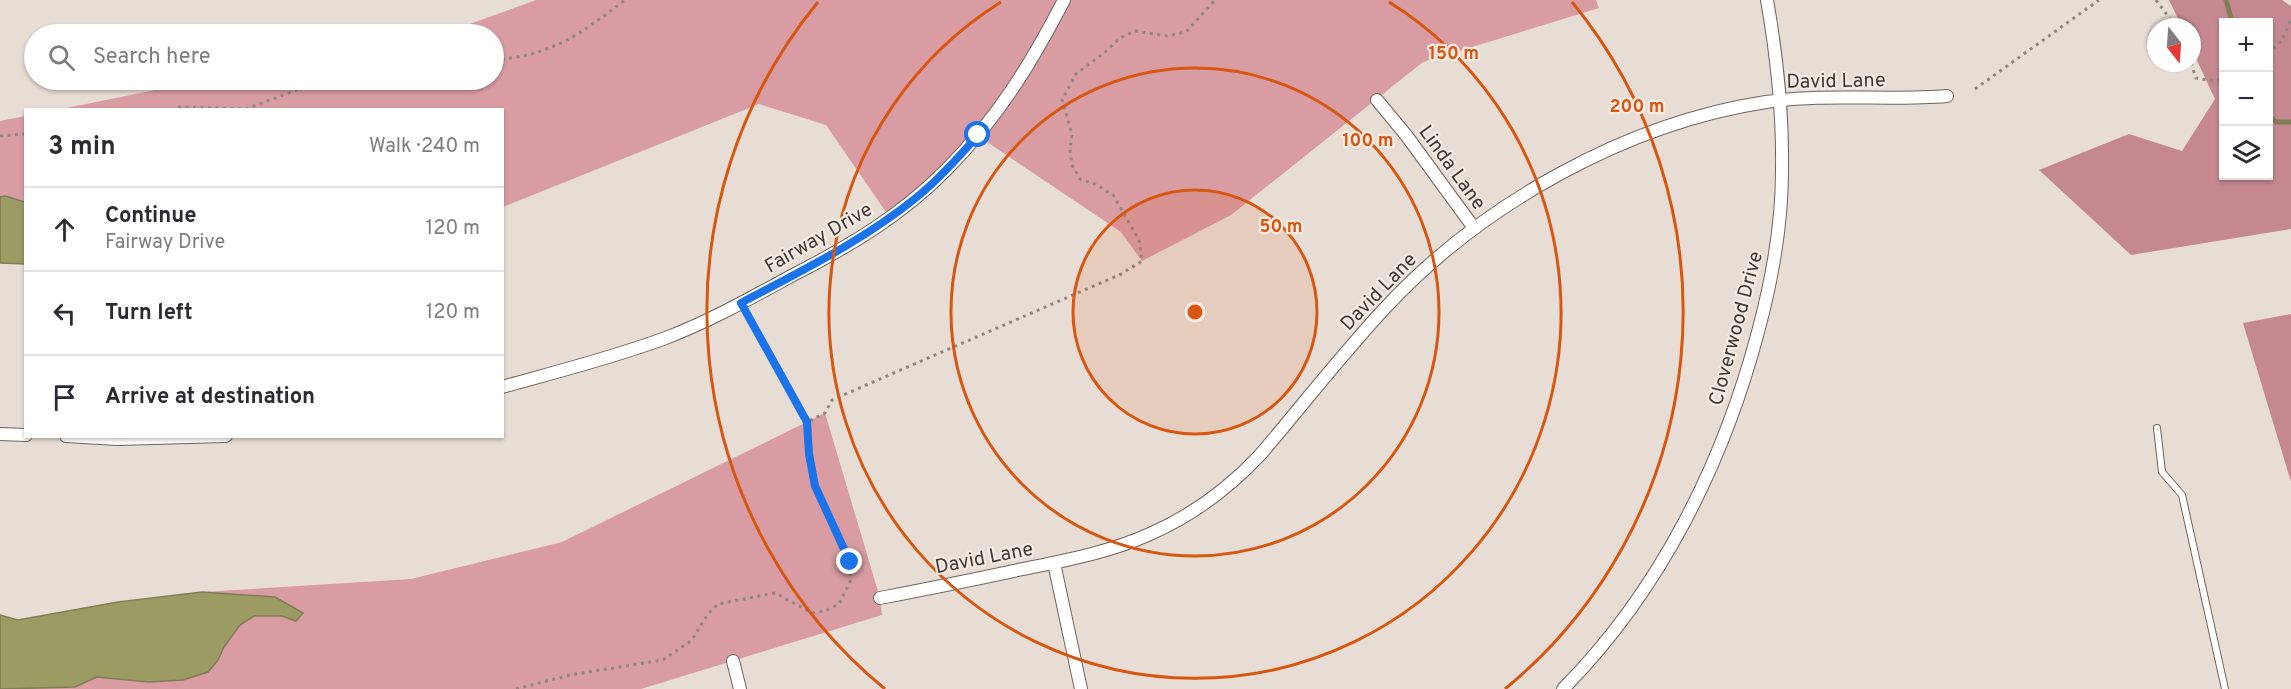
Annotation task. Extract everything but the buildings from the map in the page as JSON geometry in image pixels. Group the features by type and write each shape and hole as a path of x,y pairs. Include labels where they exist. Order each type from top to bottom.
{"street":[{"name":"Fairway Drive","path":"504,386 665,338 741,303 839,251 890,218 945,171 978,135 1008,97 1041,46 1064,0"},
{"name":"Cloverwood Drive","path":"1563,689 1626,615 1654,574 1694,504 1731,422 1746,376 1765,305 1777,245 1782,172 1777,61 1767,0"},
{"name":"David Lane","path":"880,598 1054,563 1129,543 1152,534 1195,510 1222,490 1260,455 1386,307 1439,257 1474,228 1526,193 1579,164 1635,139 1715,113 1780,100 1809,97 1947,96"},
{"name":"Linda Lane","path":"1377,100 1406,135 1474,228"},
{"path":"0,434 24,435"},
{"path":"100,438 153,438"},
{"path":"1054,563 1081,689"},
{"path":"733,661 740,689"}],"lane":[{"path":"2157,428 2162,472 2182,495 2225,689"}],"path":[{"path":"504,58 551,49 581,34 625,0"},
{"path":"807,422 825,413 832,400 1121,274 1142,261 1139,240 1113,195 1095,184 1080,179 1072,165 1070,150 1072,135 1062,100 1076,74 1120,38 1135,31 1167,36 1186,32 1215,0"},
{"path":"1975,89 2099,0"},
{"path":"2156,0 2169,18"},
{"path":"2273,49 2282,40 2291,20"},
{"path":"2194,72 2196,78 2219,80"},
{"path":"249,108 296,90"},
{"path":"177,108 213,108"},
{"path":"0,136 24,134"},
{"path":"516,689 570,675 663,660 692,640 707,615 718,604 775,593 812,613 825,611 839,604 850,582 850,562 815,486 809,454 807,422 741,303"}],"shaded area":[{"path":"536,0 1596,0 1599,8 1423,62 1231,215 1142,261 1121,232 978,136 890,218 826,125 759,104 504,207 504,108 67,108 155,90 504,90 504,24 470,24"},
{"path":"2169,0 2282,0 2291,6 2291,229 2131,255 2039,170 2129,134 2182,151 2215,99 2201,69 2201,18 2178,18"},
{"path":"24,116 24,264 0,263 0,121"},
{"path":"5,196 24,202 24,264 0,263 0,197"},
{"path":"2291,314 2291,482 2243,323"},
{"path":"825,413 880,598 882,615 641,689 0,689 0,615 18,620 118,602 202,592 411,579 562,542"},
{"path":"202,592 275,597 303,613 296,621 282,616 254,616 240,625 208,672 183,680 149,682 97,677 75,687 0,689 0,615 18,620 118,602"}],"waterway":[{"path":"2226,0 2231,18"},
{"path":"2273,119 2276,122 2291,122"}],"route":[{"path":"850,562 815,486 809,454 807,422 741,303 839,251 890,218 945,171 978,135"}]}
